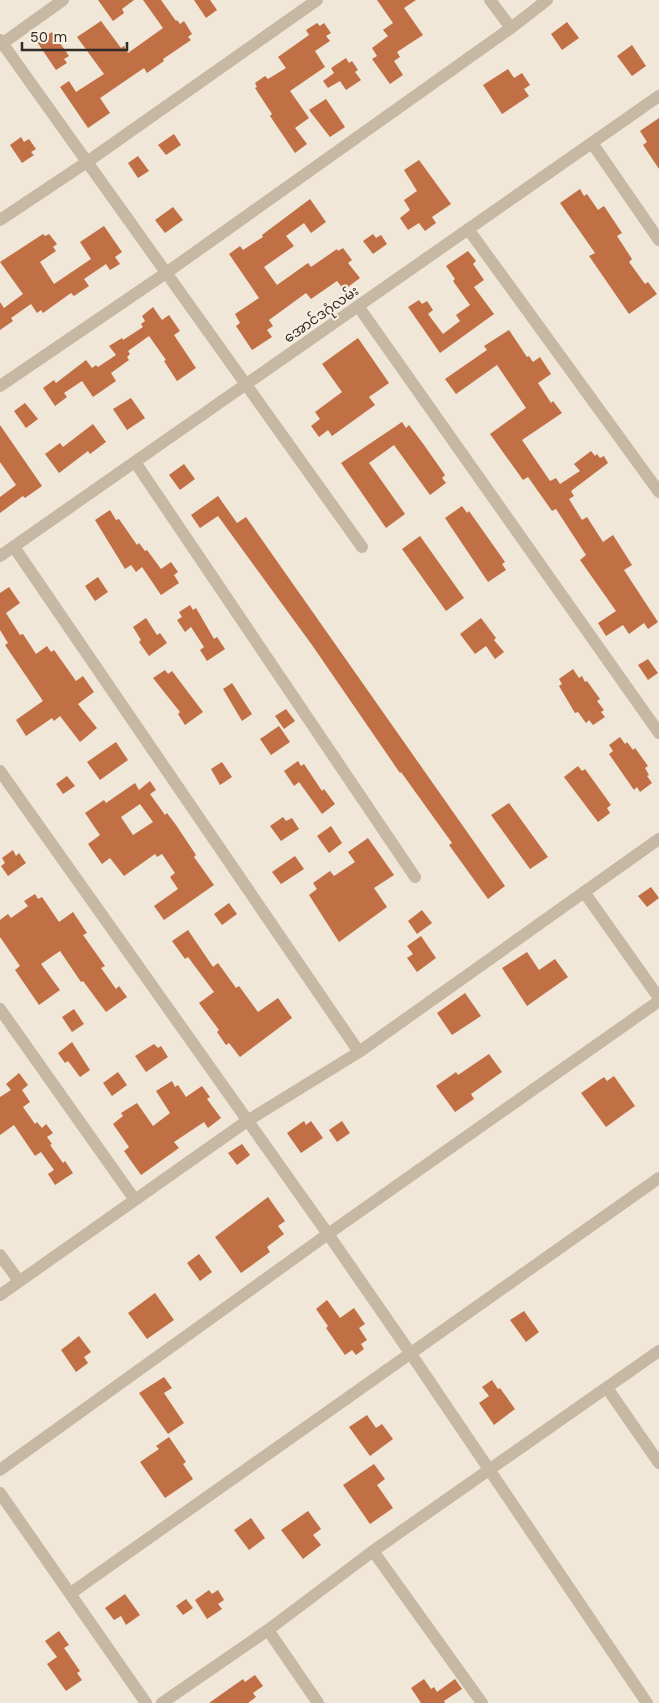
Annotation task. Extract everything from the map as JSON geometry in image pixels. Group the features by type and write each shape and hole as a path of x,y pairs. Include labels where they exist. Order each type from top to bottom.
{"street":[{"path":"63,0 1,43 362,547"},
{"path":"0,220 87,162 317,0"},
{"path":"490,0 511,28"},
{"path":"0,386 166,273 511,28 547,0"},
{"name":"အောင်ဒဂုံလမ်း","path":"0,556 659,96"},
{"path":"592,143 659,240"},
{"path":"468,229 659,492"},
{"path":"358,306 659,733"},
{"path":"135,462 415,878"},
{"path":"14,547 359,1052"},
{"path":"0,771 328,1234 647,1703"},
{"path":"0,1295 247,1121 359,1052 659,839"},
{"path":"0,1470 328,1234 659,1000 584,892"},
{"path":"0,1009 135,1200"},
{"path":"71,1593 659,1178"},
{"path":"0,1255 19,1281"},
{"path":"162,1703 268,1630 373,1551 659,1351"},
{"path":"607,1388 659,1463"},
{"path":"0,1493 146,1703"},
{"path":"373,1551 482,1703"},
{"path":"268,1630 318,1703"}],"building":[{"path":"98,0 134,0 122,9 124,13 113,21"},
{"path":"143,0 161,0 176,21 180,24 184,21 192,34 188,37 191,40 163,59 164,61 147,73 144,68 100,98 110,113 88,128 60,87 69,81 76,92 104,74 77,37 101,21 121,48 124,46 128,53 163,28"},
{"path":"194,0 210,0 217,10 206,18"},
{"path":"377,0 416,0 404,8 423,35 397,52 400,57 394,61 403,75 390,84 372,59 377,56 372,48 388,36 383,30 393,23"},
{"path":"567,22 579,38 562,50 551,34"},
{"path":"317,23 320,26 324,23 331,33 326,36 330,41 315,51 325,67 290,91 309,118 295,128 307,144 295,153 270,116 272,114 255,88 257,87 255,83 265,76 268,79 286,68 278,57 309,35 306,30"},
{"path":"52,32 69,56 64,59 67,63 56,70 37,42"},
{"path":"632,45 646,66 632,76 617,56"},
{"path":"346,58 349,63 352,61 358,70 355,72 361,80 346,90 340,81 328,88 323,81 334,73 331,68"},
{"path":"508,69 514,78 522,73 530,85 524,89 529,96 502,114 483,85"},
{"path":"326,99 345,127 330,137 309,110"},
{"path":"659,118 659,169 643,145 647,142 640,131"},
{"path":"174,134 181,145 166,155 158,145"},
{"path":"21,137 24,142 29,139 36,149 31,152 34,155 22,163 10,145"},
{"path":"138,156 149,171 138,178 128,163"},
{"path":"419,160 451,204 432,217 436,223 425,231 419,223 408,230 400,218 410,210 404,200 417,191 404,170"},
{"path":"580,189 584,196 587,194 598,210 604,206 622,233 617,236 632,259 629,262 645,284 648,282 657,294 629,314 589,256 595,253 560,203"},
{"path":"310,199 326,222 311,233 304,223 286,236 294,246 264,267 277,285 308,263 311,267 337,249 338,251 343,248 352,260 348,263 360,278 344,290 337,281 311,299 306,293 269,320 273,326 267,330 272,337 252,350 236,326 240,323 235,314 259,298 229,254 240,246 243,250 263,237 262,235"},
{"path":"173,207 183,220 165,233 155,220"},
{"path":"104,226 122,252 115,257 120,264 110,270 106,264 84,279 89,286 74,296 71,293 43,313 41,310 37,313 31,304 11,318 13,321 0,330 0,302 4,308 23,294 0,262 43,234 45,236 49,234 57,244 53,247 56,251 40,262 54,284 91,259 80,242"},
{"path":"373,234 376,238 381,235 387,244 373,254 363,241"},
{"path":"468,251 476,261 473,264 484,280 474,287 494,314 440,353 408,307 419,300 422,304 427,301 433,310 428,314 443,334 460,321 456,315 470,305 453,281 455,279 446,266"},
{"path":"153,307 162,320 169,315 180,331 174,335 196,368 177,381 164,361 166,360 149,336 128,351 130,354 127,357 129,360 111,373 116,381 93,397 82,381 64,393 67,397 55,406 43,388 54,380 56,383 86,360 92,368 96,365 98,367 116,355 109,346 122,338 123,340 143,327 141,324 145,321 142,316"},
{"path":"509,330 527,357 529,356 533,362 540,357 551,374 538,383 551,403 553,401 562,413 522,440 550,481 556,478 560,484 580,471 574,464 591,451 600,458 604,456 608,463 571,491 574,496 569,499 582,520 587,517 603,542 613,535 632,565 624,570 658,622 648,629 644,623 629,634 623,625 606,636 598,623 616,611 580,560 586,555 556,509 552,511 528,477 523,480 490,434 526,408 497,365 456,394 445,379 487,350 484,346"},
{"path":"358,338 389,383 369,397 375,405 332,436 328,430 319,437 311,426 320,419 315,412 342,392 322,364"},
{"path":"131,398 145,418 127,430 113,409"},
{"path":"25,403 38,419 26,428 14,411"},
{"path":"402,422 406,428 409,425 424,445 445,475 442,478 446,483 430,495 394,445 369,463 405,514 386,528 341,463"},
{"path":"93,424 106,442 90,454 88,451 59,473 45,454 60,443 63,447"},
{"path":"0,425 42,486 25,498 23,496 0,513 0,497 16,485 0,462"},
{"path":"184,464 195,479 180,490 169,475"},
{"path":"218,496 237,523 246,517 505,886 488,899 449,845 452,843 400,773 312,645 218,516 200,528 191,515"},
{"path":"462,506 467,513 469,511 505,562 502,564 506,570 488,582 445,518"},
{"path":"110,510 116,520 119,519 137,545 139,543 145,551 147,550 161,569 171,562 178,572 174,575 179,583 161,595 142,567 136,572 131,565 125,569 95,520"},
{"path":"420,536 464,598 446,611 402,549"},
{"path":"98,577 108,592 95,601 85,586"},
{"path":"9,587 20,603 6,613 20,635 23,634 36,654 47,646 51,652 54,650 76,681 83,676 94,692 78,704 97,728 80,742 60,716 54,721 52,718 26,736 16,720 43,701 5,645 8,643 0,630 0,593"},
{"path":"190,605 193,610 196,608 214,639 217,637 225,649 207,661 200,650 204,647 191,627 185,632 177,620 182,617 179,612"},
{"path":"146,618 157,635 160,633 167,643 149,656 139,642 141,640 133,627"},
{"path":"481,618 496,638 494,640 504,652 495,659 486,646 475,654 460,634"},
{"path":"648,659 658,673 648,680 638,665"},
{"path":"573,669 579,678 582,676 585,682 587,681 600,699 597,701 604,710 601,712 605,717 593,725 589,720 586,723 578,712 575,713 559,686 562,684 559,679"},
{"path":"165,670 168,674 172,671 203,712 185,725 178,714 180,712 153,678"},
{"path":"232,683 252,714 242,721 223,689"},
{"path":"286,709 295,721 284,729 275,716"},
{"path":"279,726 290,742 271,755 260,739"},
{"path":"620,737 633,750 635,748 648,766 645,768 649,775 647,776 652,783 640,792 637,787 634,790 609,754 613,751 609,745"},
{"path":"116,742 128,760 100,780 87,762"},
{"path":"298,761 301,766 304,764 322,791 324,789 335,804 322,814 299,782 294,786 284,771"},
{"path":"222,762 232,777 220,785 211,769"},
{"path":"578,766 582,771 585,769 611,805 607,808 610,813 598,822 564,777"},
{"path":"67,776 75,786 63,794 56,784"},
{"path":"150,781 156,790 150,794 165,815 167,813 176,825 196,855 194,857 214,885 164,920 154,906 178,889 170,877 175,873 162,854 157,857 155,854 124,876 110,858 102,864 88,844 100,835 85,813 104,800 106,803 135,783 139,790","holes":["140,804 153,822 133,835 121,817"]},
{"path":"509,803 548,857 530,869 491,815"},
{"path":"283,817 286,821 292,818 299,829 281,841 270,826"},
{"path":"331,826 342,843 329,853 317,836"},
{"path":"368,838 394,875 374,888 387,907 339,942 309,895 317,889 313,883 330,871 334,876 355,862 348,852"},
{"path":"13,850 16,856 19,853 26,863 8,876 1,866 5,863 2,858"},
{"path":"295,856 304,869 281,884 272,872"},
{"path":"651,887 659,898 647,907 638,896"},
{"path":"35,894 38,899 42,897 59,922 73,912 87,933 83,935 105,966 101,968 116,989 119,986 127,997 106,1012 83,981 81,982 60,951 41,964 60,990 39,1005 15,970 20,966 0,937 0,920 8,914 11,918 28,906 24,901"},
{"path":"229,903 237,914 222,925 214,914"},
{"path":"422,910 432,923 417,934 408,921"},
{"path":"188,930 213,967 218,963 236,988 239,986 258,1012 278,998 292,1018 240,1057 229,1043 226,1045 217,1032 219,1030 199,1003 214,992 188,957 185,959 172,941"},
{"path":"421,936 436,958 417,972 407,958 413,954 407,946"},
{"path":"527,952 539,970 555,959 568,977 527,1006 502,968"},
{"path":"465,993 481,1016 452,1035 437,1013"},
{"path":"74,1009 84,1024 72,1032 62,1017"},
{"path":"72,1042 90,1070 80,1077 68,1061 65,1063 58,1053"},
{"path":"154,1044 158,1048 161,1046 168,1057 146,1072 135,1056"},
{"path":"489,1054 502,1072 471,1094 474,1099 455,1112 436,1086 456,1072 458,1075"},
{"path":"118,1072 127,1085 112,1096 103,1083"},
{"path":"19,1073 28,1085 22,1090 30,1102 23,1107 35,1124 37,1122 42,1128 46,1124 53,1133 47,1137 52,1144 50,1145 73,1173 55,1185 48,1174 54,1170 41,1152 35,1156 14,1125 0,1135 0,1097 11,1090 6,1084"},
{"path":"614,1076 635,1106 606,1127 581,1093 604,1077 607,1081"},
{"path":"172,1081 175,1087 178,1085 186,1097 202,1086 210,1097 207,1099 221,1118 208,1128 204,1122 174,1142 179,1148 141,1175 124,1151 129,1147 113,1124 123,1116 121,1113 137,1103 153,1126 170,1113 156,1091"},
{"path":"304,1121 306,1125 311,1121 323,1138 301,1153 287,1133"},
{"path":"342,1121 350,1133 337,1142 329,1130"},
{"path":"242,1144 250,1155 237,1165 228,1153"},
{"path":"268,1197 285,1221 278,1226 284,1234 267,1247 270,1252 241,1273 215,1237"},
{"path":"199,1254 212,1272 200,1281 187,1263"},
{"path":"155,1293 174,1320 147,1339 128,1313"},
{"path":"327,1300 340,1318 354,1308 365,1324 359,1328 367,1340 361,1344 364,1349 356,1355 352,1350 345,1355 326,1328 328,1326 316,1309"},
{"path":"524,1311 539,1332 526,1342 510,1320"},
{"path":"79,1336 91,1352 84,1357 88,1363 76,1372 61,1350"},
{"path":"164,1377 172,1388 164,1393 184,1423 168,1434 139,1393"},
{"path":"492,1380 515,1409 494,1425 479,1403 489,1396 482,1387"},
{"path":"367,1415 376,1428 382,1424 393,1439 370,1456 349,1427"},
{"path":"169,1437 186,1462 183,1464 193,1479 165,1498 140,1462 159,1449 156,1446"},
{"path":"374,1464 385,1479 377,1485 393,1508 370,1524 343,1485"},
{"path":"308,1511 321,1529 313,1535 321,1545 303,1559 281,1530"},
{"path":"251,1518 265,1538 249,1550 234,1530"},
{"path":"209,1590 212,1594 218,1590 224,1600 218,1604 222,1609 207,1619 195,1600"},
{"path":"125,1594 140,1615 126,1625 121,1616 114,1620 105,1608"},
{"path":"186,1599 193,1608 183,1615 176,1606"},
{"path":"59,1631 69,1645 64,1648 80,1671 77,1673 82,1680 66,1691 47,1664 57,1657 45,1641"},
{"path":"255,1675 263,1686 253,1693 256,1697 248,1703 209,1703 243,1679 245,1682"},
{"path":"424,1679 431,1689 434,1687 437,1692 455,1679 462,1689 444,1701 445,1703 421,1703 411,1688"}]}
